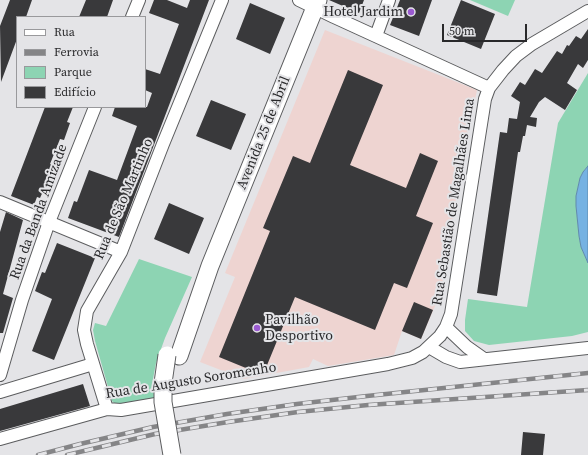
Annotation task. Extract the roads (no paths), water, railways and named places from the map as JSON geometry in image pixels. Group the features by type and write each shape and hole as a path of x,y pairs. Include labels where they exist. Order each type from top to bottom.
{"street":[{"path":"132,16 139,0"},
{"name":"Rua de São Martinho","path":"107,409 84,330 87,311 121,252 222,0"},
{"path":"299,0 316,4 376,36 489,88"},
{"path":"376,36 389,0"},
{"name":"Avenida 25 de Abril","path":"172,455 164,402 163,383 173,355 316,4"},
{"name":"Rua Sebastião de Magalhães Lima","path":"388,364 412,358 429,347 440,336 446,327 451,314 485,99 489,88 516,56 532,44 588,11"},
{"name":"Rua da Banda Amizade","path":"0,375 22,300 49,222 95,108"},
{"path":"0,202 121,252"},
{"path":"446,327 467,347 484,359"},
{"path":"429,347 446,357 460,362 588,348"},
{"name":"Avenida 25 de Abril","path":"173,355 173,402 182,455"},
{"path":"0,392 93,364"},
{"name":"Rua de Augusto Soromenho","path":"0,439 107,409 121,410 388,364"}],"water":[{"path":"588,166 588,263 581,247 579,236 576,196 580,178"}],"railway":[{"path":"38,455 153,427 227,414 367,396 588,373"},
{"path":"67,455 155,434 298,412 368,405 588,390"}],"place":[{"name":"Hotel Jardim","path":"411,12"},
{"name":"Pavilhão Desportivo","path":"257,328"}]}
